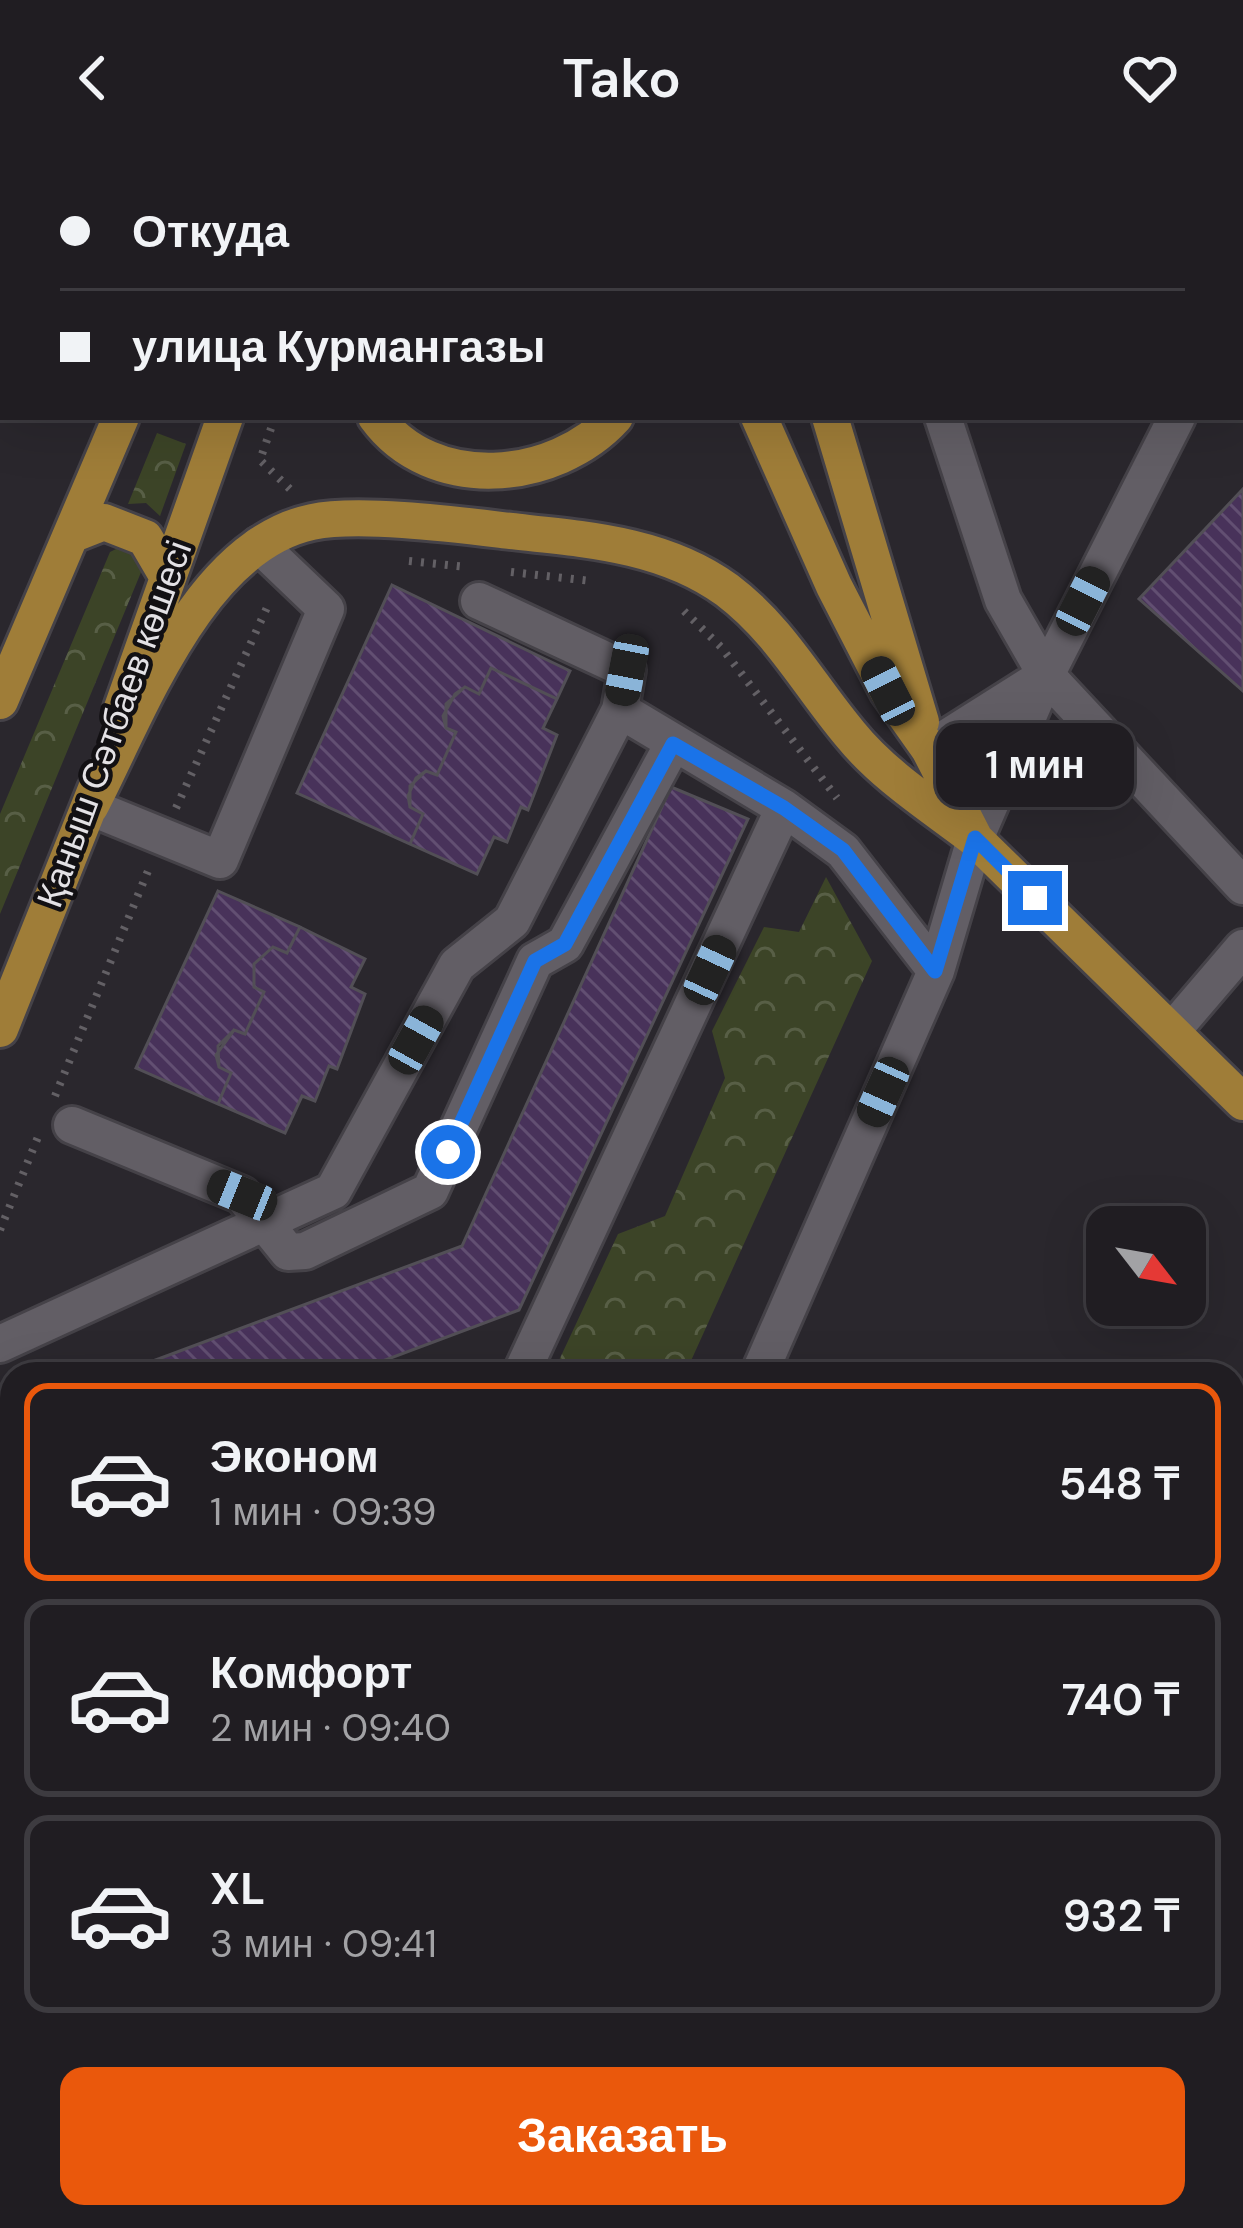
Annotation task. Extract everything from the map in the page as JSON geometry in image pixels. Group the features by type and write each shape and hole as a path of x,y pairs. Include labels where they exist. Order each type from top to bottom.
{"main road":[{"path":"0,700 120,420"},
{"name":"Қаныш Сәтбаев көшесі","path":"0,1029 90,807 166,574 224,420"},
{"path":"378,420 386,432 428,460 478,472 543,464 596,438 612,420"},
{"path":"760,420 834,586 888,691 929,749 975,838"},
{"path":"831,420 929,749"},
{"path":"71,535 104,521 145,538 166,574"},
{"path":"90,807 183,629 215,584 272,557 312,522 435,523 614,543 664,557 722,586 770,624 850,735 884,770 975,838 1243,1102"}],"street":[{"path":"944,420 1003,600 1046,675 1243,886"},
{"path":"764,1362 935,971 975,838 1046,675 1175,420"},
{"path":"90,807 220,860 326,609 272,557"},
{"path":"0,1344 333,1192 457,965 512,921 620,710 627,670 479,601"},
{"path":"929,749 1046,675"},
{"path":"620,710 784,808 843,850 935,971"},
{"path":"57,1115 242,1195 288,1252 304,1251 430,1191 535,961 565,944 673,744"},
{"path":"527,1362 784,808"},
{"path":"1172,1031 1243,948"}],"path":[{"path":"274,420 260,460 302,501 312,522"},
{"path":"0,1230 57,1115 272,557"}],"green space":[{"path":"157,433 186,444 160,516 146,503 128,504"},
{"path":"129,548 144,565 0,914 0,814 110,552"},
{"path":"826,877 872,961 690,1362 558,1362 618,1234 665,1216 725,1078 712,1031 764,927 799,932"}],"building":[{"path":"1243,489 1243,691 1139,599"},
{"path":"392,585 570,671 557,699 491,668 479,694 465,687 455,694 443,716 446,728 456,732 437,775 426,771 410,786 410,807 423,814 410,844 297,793"},
{"path":"491,668 557,699 543,728 557,735 528,810 521,807 507,842 494,837 477,874 410,844 423,814 410,807 408,796 416,778 426,771 437,775 456,732 446,728 446,704 465,687 479,694"},
{"path":"671,787 748,819 519,1310 380,1362 150,1362 462,1246"},
{"path":"218,891 300,927 287,953 273,947 254,964 254,987 264,992 245,1034 234,1030 218,1046 219,1067 231,1073 218,1104 136,1068"},
{"path":"300,927 365,959 351,987 365,994 337,1069 329,1066 315,1101 302,1096 285,1133 218,1104 231,1073 219,1067 216,1055 234,1030 245,1034 264,992 254,987 254,964 273,947 287,953"}],"route":[{"path":"448,1152 535,961 565,944 673,744 784,808 843,850 935,971 975,838 1035,898"}]}
